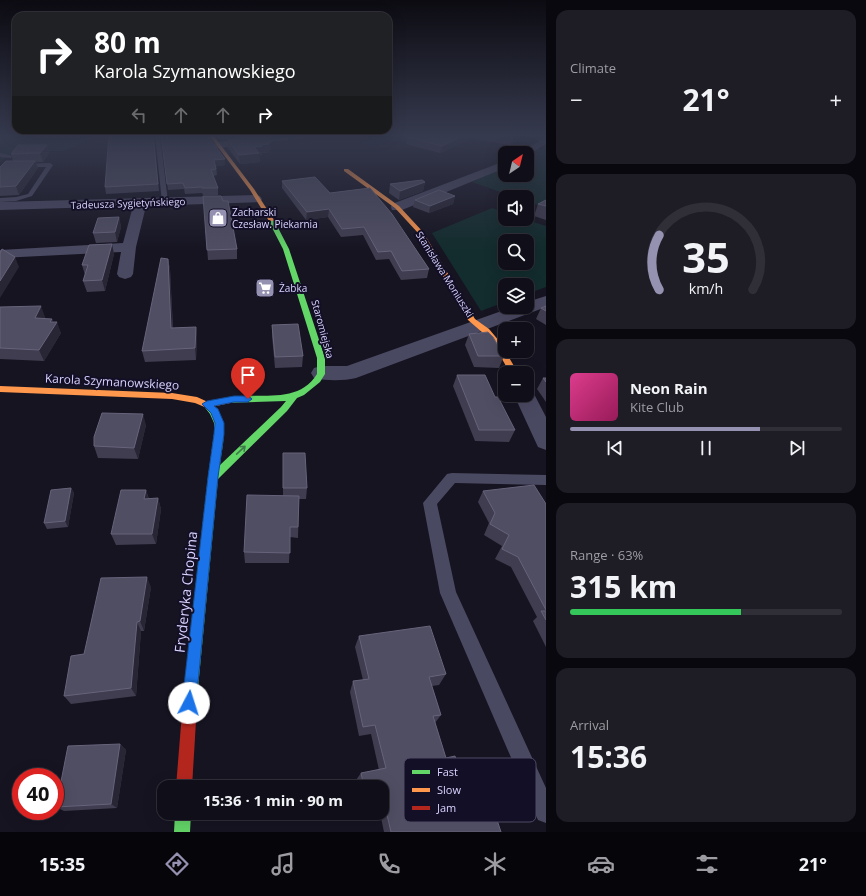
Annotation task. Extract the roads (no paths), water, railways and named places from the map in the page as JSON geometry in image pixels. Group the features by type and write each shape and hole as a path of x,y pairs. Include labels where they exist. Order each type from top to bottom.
{"street":[{"name":"Staromiejska","path":"238,174 278,232 286,249 298,281 321,358 321,373 317,380 308,388 293,397"},
{"name":"Stanisława Moniuszki","path":"351,174 397,207 421,233 472,320 496,341 510,366"},
{"path":"397,207 480,174"},
{"name":"Tadeusza Sygietyńskiego","path":"0,206 256,199"},
{"path":"125,274 129,247 140,203"},
{"path":"0,254 129,247"},
{"path":"321,373 349,373 546,302"},
{"name":"Karola Szymanowskiego","path":"0,389 172,396 197,400 207,404 234,399 275,399 293,397"},
{"path":"213,477 284,409 293,397"},
{"path":"528,402 546,441"},
{"name":"Fryderyka Chopina","path":"184,780 193,658 219,423 214,412 207,404"},
{"path":"182,832 183,820"}],"lane":[{"path":"0,200 16,199 30,195 44,174"},
{"path":"162,174 165,202"},
{"path":"522,758 448,593 430,503 452,478 546,480"},
{"path":"536,790 546,812"}],"place":[{"name":"Zacharski Czesław. Piekarnia","path":"218,218"},
{"name":"Żabka","path":"265,288"}]}
